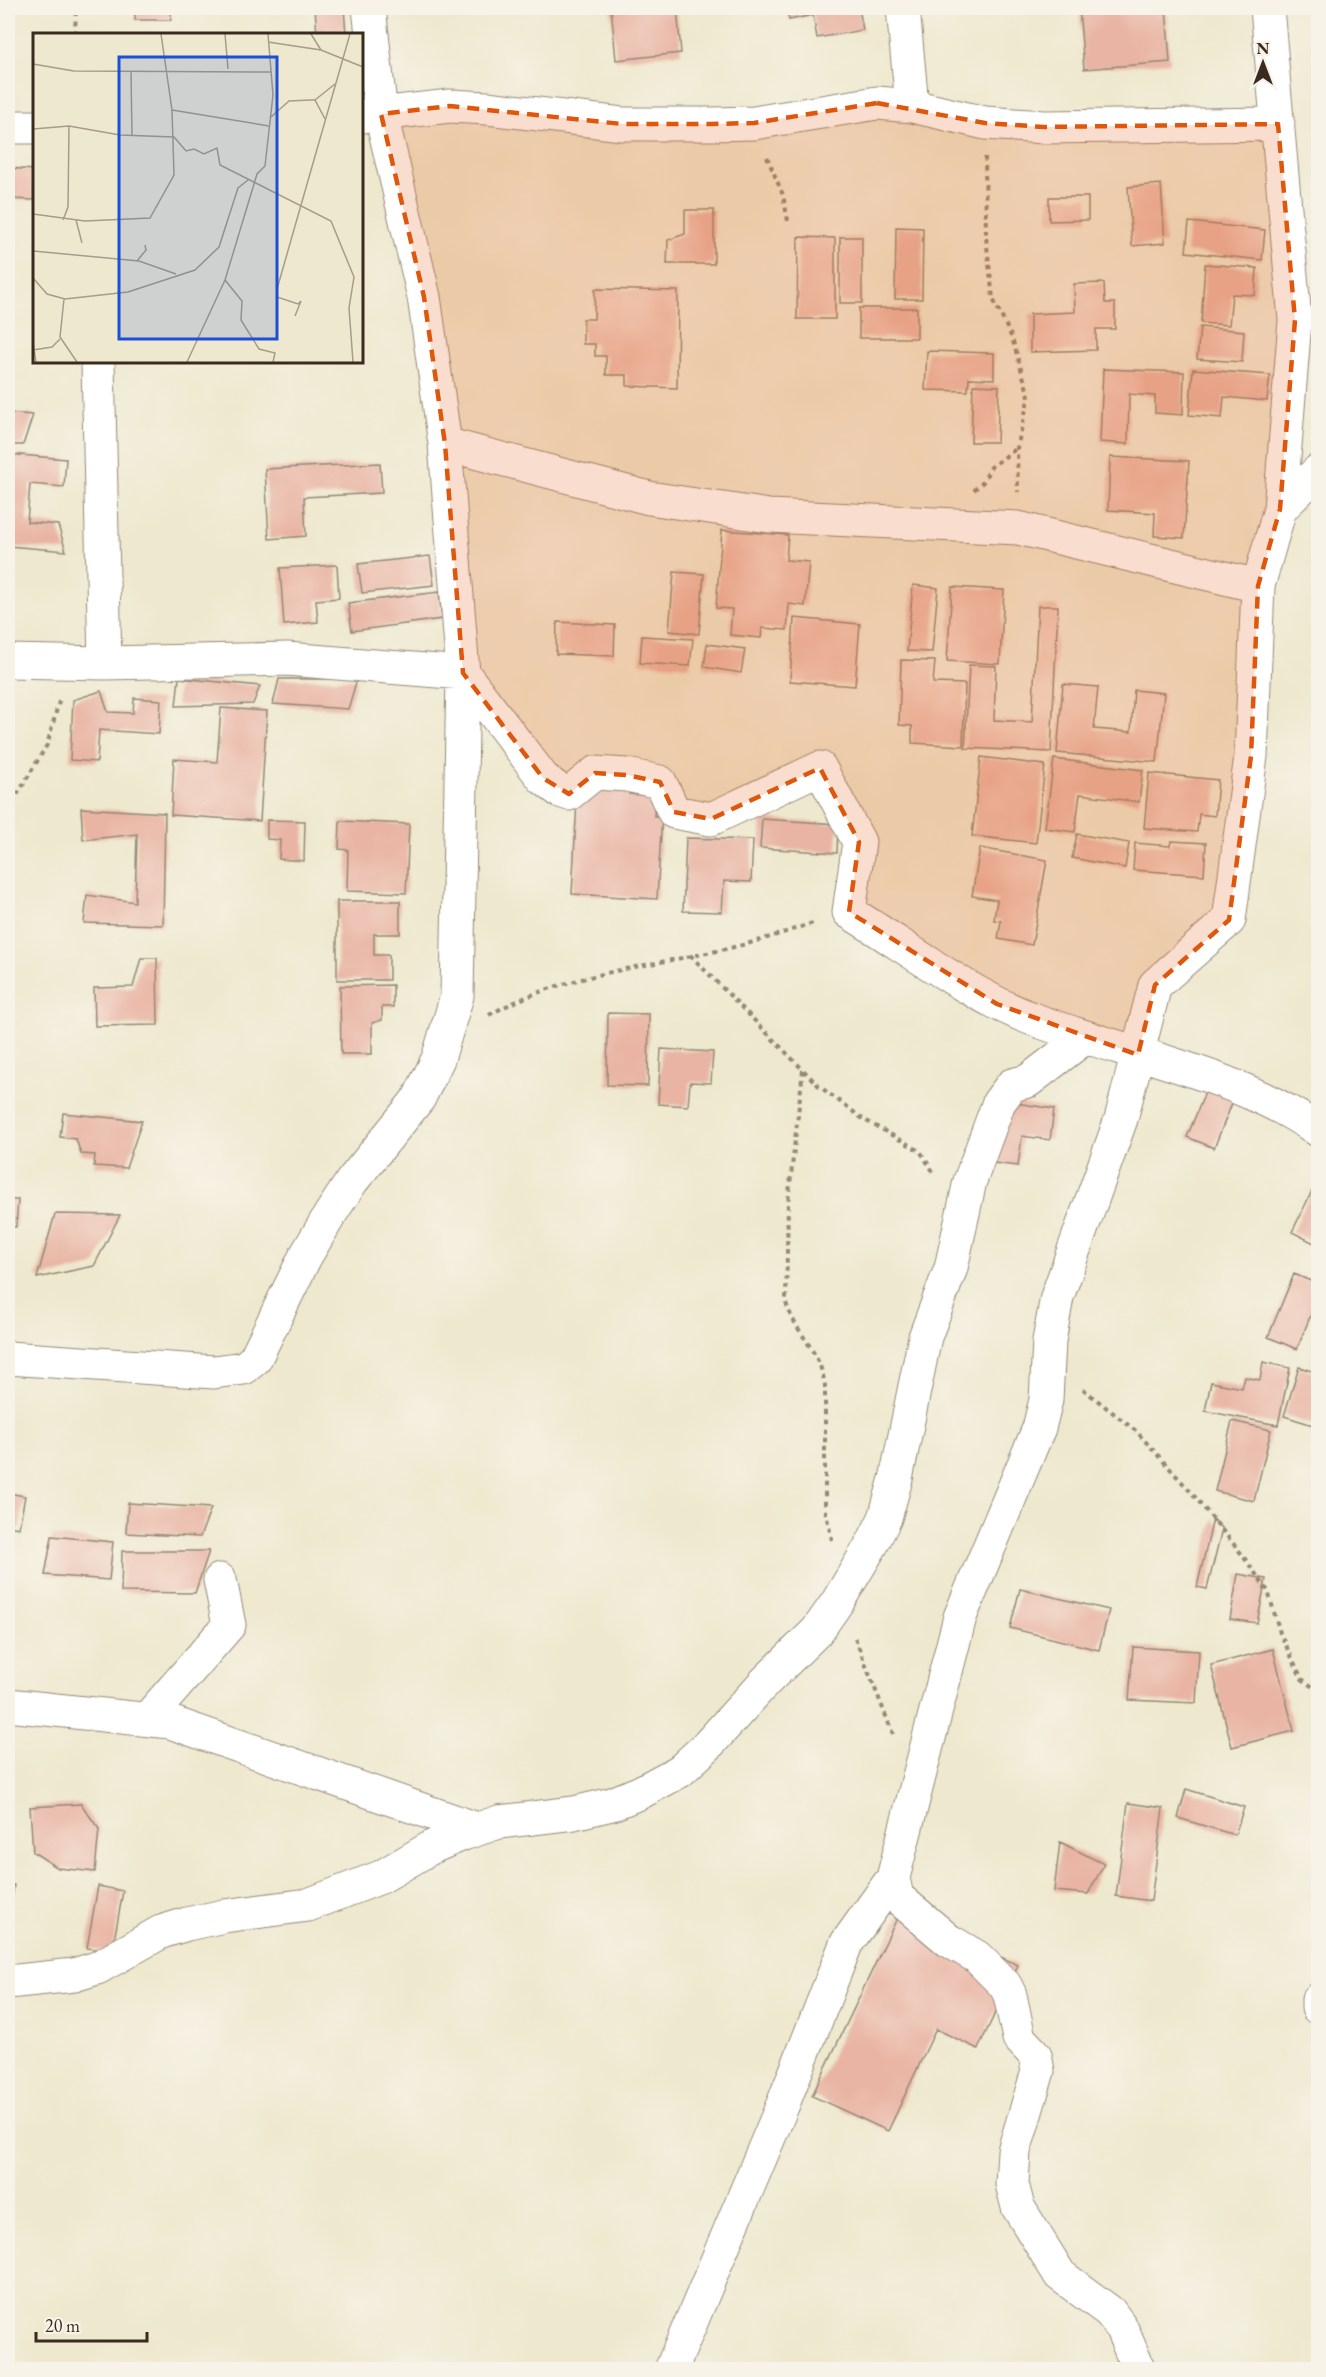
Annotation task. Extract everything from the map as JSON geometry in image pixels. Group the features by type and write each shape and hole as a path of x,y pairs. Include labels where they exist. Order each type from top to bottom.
{"street":[{"path":"8,1358 214,1372 244,1368 255,1359 295,1277 331,1213 352,1181 419,1098 438,1059 453,1017 459,955 463,673 445,444 424,297 371,115 369,8"},
{"path":"903,8 912,106"},
{"path":"671,2370 783,2104 846,1944 893,1878 960,1617 1031,1451 1046,1400 1049,1341 1057,1297 1118,1129 1155,985 1229,920 1251,756 1258,586 1280,509 1295,320 1267,8"},
{"path":"371,115 450,106 487,108 622,124 754,123 877,103 912,106 985,123 1044,127 1278,124"},
{"path":"8,127 33,127"},
{"path":"98,363 105,663"},
{"path":"445,444 650,498 769,516 1018,528 1258,586"},
{"path":"1280,509 1318,471"},
{"path":"8,661 105,663 287,659 463,673 543,778 560,791 569,794 595,773 627,775 660,782 674,812 711,819 820,768 859,842 849,912 998,1004 1084,1038 1219,1080 1289,1110 1318,1130"},
{"path":"8,1982 75,1976 97,1968 154,1935 187,1924 224,1916 308,1905 381,1876 440,1843 477,1829 499,1822 574,1813 612,1804 642,1792 680,1771 708,1746 764,1683 817,1631 844,1592 885,1518 907,1429 925,1337 951,1268 970,1181 999,1102 1012,1085 1028,1081 1084,1038"},
{"path":"147,1719 229,1625 220,1580"},
{"path":"8,1705 170,1722 477,1829"},
{"path":"893,1878 897,1897 948,1940 977,1957 1005,1985 1010,1995 1019,2038 1035,2055 1038,2071 1014,2151 1012,2184 1018,2207 1060,2275 1110,2312 1121,2327 1139,2370"},
{"path":"1318,2000 1318,2008"}],"path":[{"path":"75,33 76,8"},
{"path":"754,123 783,195 788,220"},
{"path":"985,123 986,237 993,298 1012,338 1029,396 1017,448 1018,528"},
{"path":"8,810 47,744 70,663"},
{"path":"484,1018 506,1006 590,976 749,943 849,912"},
{"path":"690,955 819,1086 863,1119 920,1150 937,1180"},
{"path":"802,1070 788,1202 786,1304 791,1317 822,1367 825,1386 825,1510 850,1625 893,1735"},
{"path":"1049,1362 1136,1431 1222,1529 1268,1591 1280,1633 1302,1679 1318,1691"}],"highlighted area":[{"path":"877,103 985,123 1044,127 1278,124 1295,320 1280,509 1258,586 1251,756 1229,920 1155,985 1138,1055 997,1004 849,912 859,842 820,768 711,819 674,812 660,782 627,775 595,773 569,794 543,778 463,673 445,444 424,297 381,114 450,106 622,124 711,124 754,123"}],"building":[{"path":"135,8 171,8 171,20 135,20"},
{"path":"315,8 344,8 346,33 317,33"},
{"path":"611,8 677,8 681,53 616,60"},
{"path":"787,8 859,8 863,30 817,38 813,15 789,20"},
{"path":"1079,8 1166,8 1170,62 1084,69"},
{"path":"8,168 33,170 33,200 8,199"},
{"path":"1161,184 1165,243 1132,246 1128,187"},
{"path":"1049,197 1088,197 1088,220 1049,221"},
{"path":"685,210 714,210 714,264 667,264 668,240 685,234"},
{"path":"1189,222 1265,230 1262,260 1186,252"},
{"path":"896,227 923,228 922,299 895,299"},
{"path":"798,237 835,238 835,319 797,319"},
{"path":"840,237 862,237 862,303 840,303"},
{"path":"1205,264 1257,268 1255,295 1232,294 1229,325 1201,323"},
{"path":"1104,283 1105,303 1115,303 1115,329 1096,329 1096,350 1030,352 1030,314 1075,312 1074,284"},
{"path":"595,289 678,291 677,388 627,386 627,375 606,375 606,356 595,356 595,344 583,344 583,319 594,319"},
{"path":"859,308 917,308 917,338 859,338"},
{"path":"1200,327 1244,331 1242,362 1197,359"},
{"path":"927,351 994,353 994,379 969,378 968,391 925,390"},
{"path":"1103,369 1184,372 1183,415 1155,413 1155,396 1129,394 1128,444 1100,442"},
{"path":"1193,369 1270,375 1267,401 1224,397 1222,418 1189,415"},
{"path":"973,385 999,386 997,442 971,442"},
{"path":"8,413 33,415 23,445 8,445"},
{"path":"8,454 66,459 64,487 30,484 27,522 58,525 66,551 8,546"},
{"path":"1110,457 1189,461 1184,538 1154,536 1155,513 1108,510"},
{"path":"380,463 382,493 304,497 306,536 269,539 265,469"},
{"path":"722,530 788,535 786,560 809,562 805,606 789,604 787,630 762,628 761,638 730,635 732,609 716,608"},
{"path":"430,556 434,585 362,593 358,564"},
{"path":"337,565 339,598 316,600 318,622 284,625 280,568"},
{"path":"674,572 704,574 699,634 669,631"},
{"path":"913,585 938,588 932,652 907,651"},
{"path":"952,587 1004,590 1000,664 947,661"},
{"path":"439,592 442,619 352,631 348,603"},
{"path":"1038,606 1058,606 1051,752 965,748 969,665 996,666 994,720 1032,722"},
{"path":"794,618 860,624 855,686 790,681"},
{"path":"557,622 615,625 614,656 556,654"},
{"path":"642,636 693,639 690,666 640,663"},
{"path":"707,644 745,649 741,673 704,667"},
{"path":"901,660 935,661 933,683 965,684 963,746 912,743 912,726 899,725"},
{"path":"179,678 260,686 253,704 176,706"},
{"path":"279,679 357,679 348,709 273,704"},
{"path":"1063,684 1098,687 1094,729 1131,732 1134,690 1164,693 1157,762 1057,753"},
{"path":"101,691 108,712 133,713 134,698 161,700 159,734 99,730 97,762 70,760 73,700"},
{"path":"221,708 267,711 260,821 171,815 174,759 217,762"},
{"path":"981,757 1045,765 1036,843 972,836"},
{"path":"1054,759 1143,770 1139,802 1080,794 1075,832 1045,828"},
{"path":"1149,773 1218,780 1215,816 1199,814 1197,832 1144,828"},
{"path":"589,784 629,786 629,794 655,796 654,816 662,816 657,899 572,894 577,800 588,800"},
{"path":"81,808 165,813 163,925 84,923 87,895 135,902 137,834 83,840"},
{"path":"762,819 838,824 837,853 760,848"},
{"path":"267,820 305,821 304,861 279,859 280,840 267,839"},
{"path":"340,821 409,824 406,893 347,891 348,850 339,849"},
{"path":"1077,834 1129,843 1125,868 1072,858"},
{"path":"686,838 753,840 751,882 724,881 722,912 683,911"},
{"path":"1171,841 1206,843 1204,875 1133,870 1135,843 1170,846"},
{"path":"980,848 1047,860 1032,945 998,939 1001,921 994,920 997,900 972,896"},
{"path":"337,901 400,901 400,934 374,934 374,955 389,955 389,980 337,980"},
{"path":"141,958 157,958 158,1025 95,1026 94,988 133,987"},
{"path":"393,985 393,1007 382,1007 382,1020 372,1023 372,1054 341,1054 340,986"},
{"path":"608,1013 649,1014 648,1086 607,1085"},
{"path":"661,1049 713,1052 711,1083 690,1082 688,1106 658,1104"},
{"path":"1206,1090 1233,1101 1214,1148 1187,1137"},
{"path":"1003,1101 1054,1109 1050,1140 1022,1136 1018,1166 994,1163"},
{"path":"63,1113 142,1121 126,1168 94,1166 95,1155 81,1154 76,1139 60,1137"},
{"path":"1313,1189 1318,1192 1318,1245 1292,1232"},
{"path":"8,1200 18,1200 16,1227 8,1226"},
{"path":"55,1214 120,1215 94,1266 37,1278"},
{"path":"1294,1274 1318,1284 1318,1297 1297,1349 1268,1337"},
{"path":"1263,1362 1290,1368 1278,1425 1205,1411 1211,1382 1242,1388 1245,1377 1260,1380"},
{"path":"1299,1367 1318,1373 1318,1409 1313,1425 1284,1416"},
{"path":"1232,1421 1271,1430 1254,1501 1215,1491"},
{"path":"8,1493 25,1496 19,1528 8,1526"},
{"path":"128,1503 211,1508 200,1537 126,1533"},
{"path":"1213,1519 1222,1529 1207,1589 1197,1587"},
{"path":"52,1536 113,1542 109,1580 45,1575"},
{"path":"122,1551 209,1551 195,1593 121,1592"},
{"path":"1238,1574 1266,1579 1257,1623 1230,1619"},
{"path":"1020,1589 1109,1610 1099,1650 1010,1628"},
{"path":"1133,1647 1199,1651 1196,1703 1129,1700"},
{"path":"1273,1649 1294,1731 1232,1747 1211,1665"},
{"path":"1186,1789 1244,1807 1235,1835 1178,1818"},
{"path":"1128,1803 1163,1808 1151,1901 1116,1896"},
{"path":"81,1804 99,1829 95,1872 58,1868 33,1852 30,1807"},
{"path":"1060,1842 1104,1864 1088,1894 1054,1891"},
{"path":"8,1884 14,1885 9,1920 8,1920"},
{"path":"98,1886 123,1891 112,1952 87,1948"},
{"path":"901,1910 1018,1965 978,2049 936,2029 888,2131 812,2096"}]}
